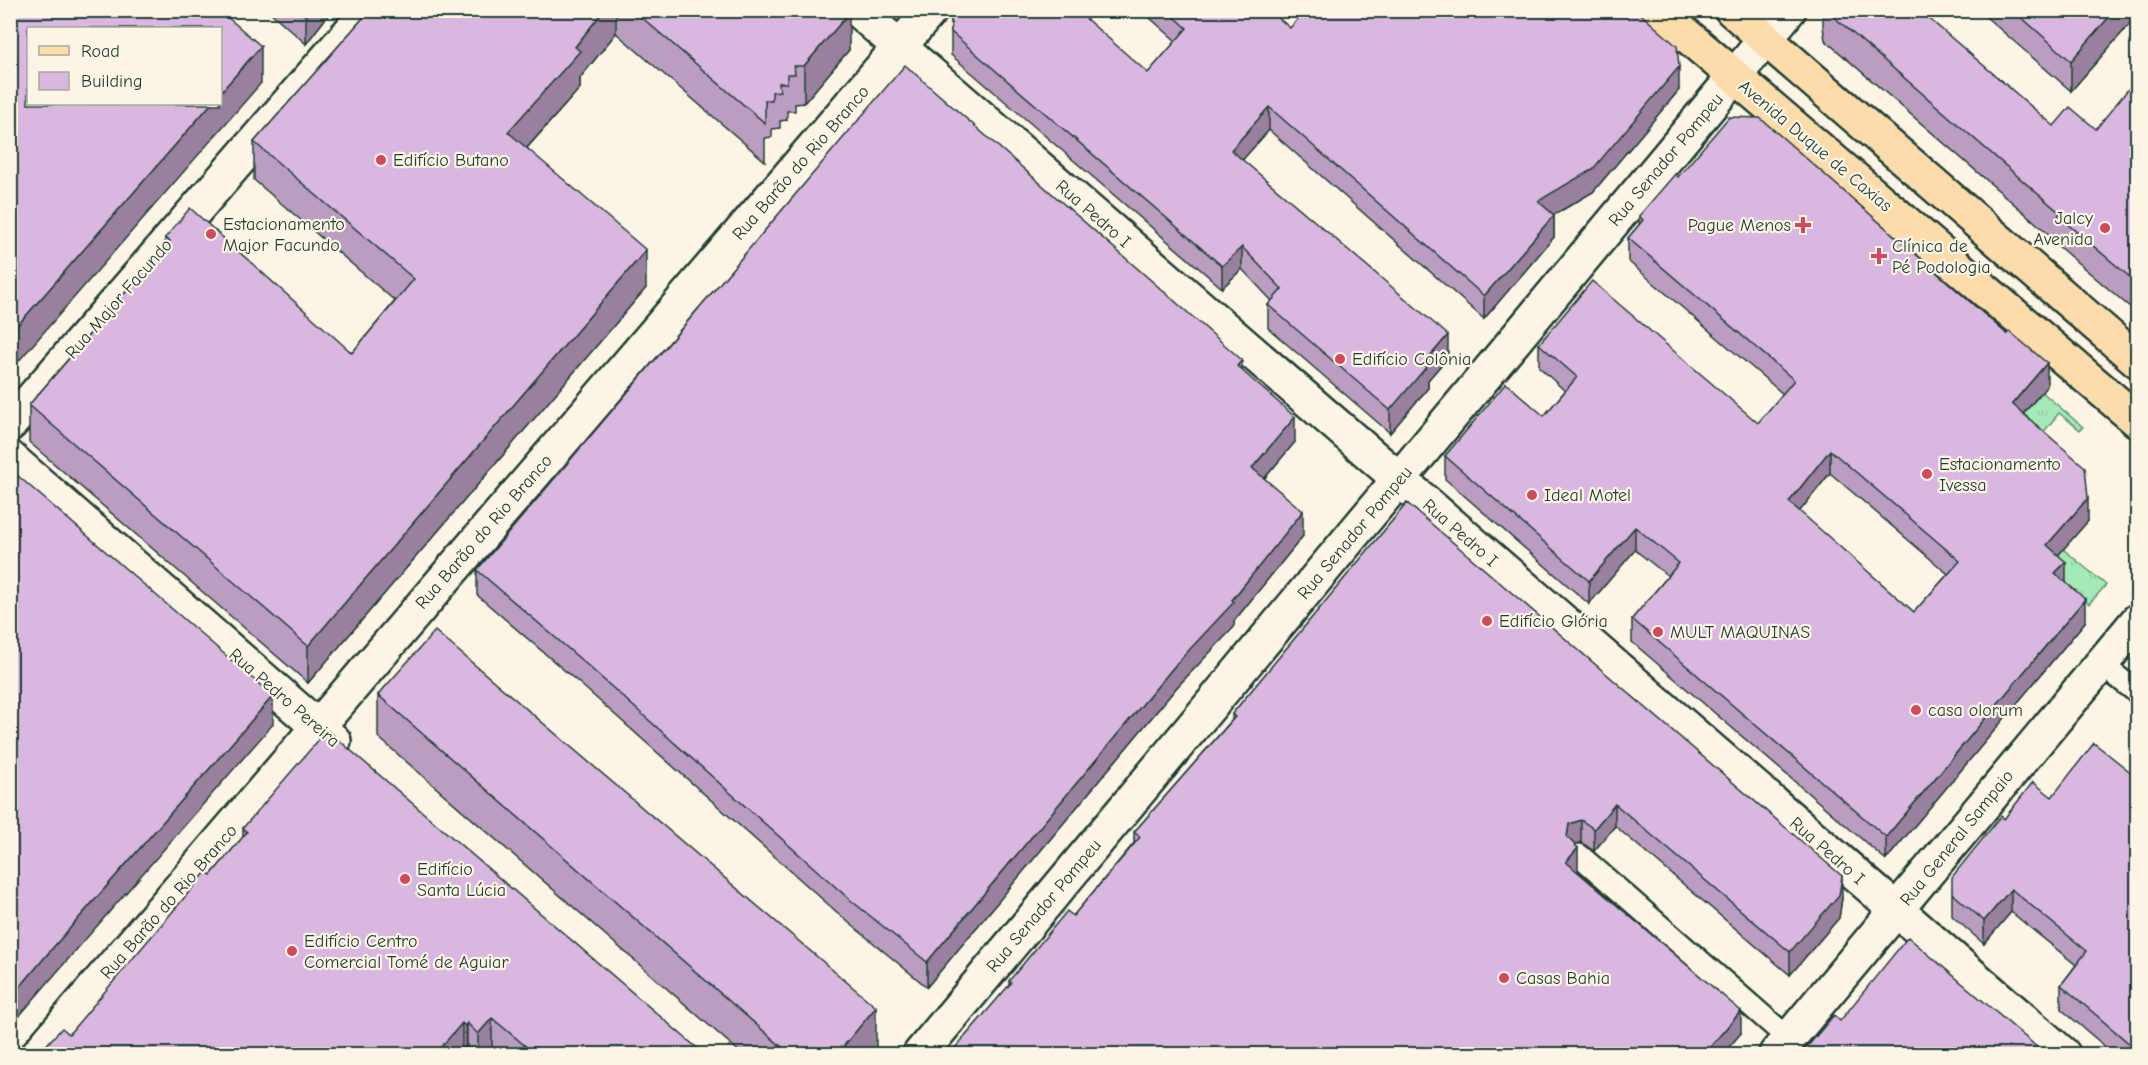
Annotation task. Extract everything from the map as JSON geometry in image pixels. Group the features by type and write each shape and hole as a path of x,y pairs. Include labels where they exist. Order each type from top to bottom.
{"main road":[{"name":"Avenida Duque de Caxias","path":"1658,10 2138,421"},
{"path":"1732,10 2138,361"}],"street":[{"name":"Rua Major Facundo","path":"10,424 369,10"},
{"name":"Rua Pedro I","path":"856,10 1896,912 2063,1054"},
{"name":"Rua Barão do Rio Branco","path":"38,1054 931,10"},
{"name":"Rua Senador Pompeu","path":"920,1054 1789,10"},
{"name":"Rua Pedro Pereira","path":"10,458 356,760"},
{"name":"Rua General Sampaio","path":"1782,1047 2138,620"}],"lane":[{"path":"2101,664 2138,693"},
{"path":"1579,855 1782,1047"}],"green space":[{"path":"2042,392 2083,427 2080,430 2059,413 2033,445 2014,424"},
{"path":"2063,549 2106,585 2089,604 2047,569"}],"building":[{"path":"10,10 219,10 261,46 222,91 222,27 27,27 27,105 210,105 10,334"},
{"path":"298,10 311,10 306,17"},
{"path":"370,10 604,10 575,47 580,51 508,132 646,250 308,646 29,405 170,241 165,238 190,208 352,353 414,279 254,142"},
{"path":"633,10 846,10 849,13 804,66 794,66 795,74 787,74 787,83 779,83 780,91 772,92 772,100 765,100 765,123"},
{"path":"957,10 1076,10 1148,73 1187,28 1167,10 1269,10 1290,28 1306,10 1636,10 1677,46 1679,67 1593,169 1538,201 1554,215 1484,296 1269,107 1231,150 1448,335 1425,362 1428,365 1390,410 1268,305 1282,289 1242,247 1222,266 951,32 951,18"},
{"path":"1826,10 1919,10 2054,126 2070,107 2096,129 2129,88 2138,96 2138,284 2058,216 2060,213"},
{"path":"2013,10 2115,10 2071,61"},
{"path":"905,65 1242,360 1237,366 1295,417 1252,468 1303,511 1232,600 1234,602 1177,663 927,962 848,898 477,570"},
{"path":"1729,117 1760,118 2007,334 2009,331 2047,363 2012,404 2085,467 2088,498 2047,545 2066,562 2055,573 2085,599 1886,837 1632,619 1679,563 1635,527 1589,581 1445,456 1506,383 1544,416 1577,377 1539,344 1592,281 1758,423 1794,380 1628,238 1643,220 1639,216 1675,174 1678,177","holes":["1830,450 1960,561 1914,612 1789,502"]},
{"path":"10,469 273,696 10,999"},
{"path":"1407,503 1842,876 1839,895 1790,952 1615,804 1594,829 1581,820 1569,824 1567,837 1578,848 1566,862 1741,1011 1704,1054 950,1054 1011,983 1009,981 1067,911 1073,916 1140,837 1134,832 1235,717 1232,714"},
{"path":"435,631 876,1007 837,1054 790,1054 378,695"},
{"path":"327,730 704,1054 535,1054 492,1018 478,1034 467,1023 465,1026 462,1023 435,1054 38,1054 62,1028 69,1034 206,872 211,875 247,832 243,828"},
{"path":"2094,743 2138,778 2138,1051 2061,985 2087,951 2011,889 1984,921 1952,893 1952,877 2001,816 2004,819 2033,782 2052,797"},
{"path":"1908,937 2045,1054 1801,1054 1834,1015 1840,1021"}],"place":[{"name":"Edifício Butano","path":"381,160"},
{"name":"Pague Menos","path":"1803,225"},
{"name":"Jalcy Avenida","path":"2105,228"},
{"name":"Estacionamento Major Facundo","path":"211,234"},
{"name":"Clínica de Pé Podologia","path":"1879,256"},
{"name":"Edifício Colônia","path":"1340,359"},
{"name":"Estacionamento Ivessa","path":"1927,474"},
{"name":"Ideal Motel","path":"1532,495"},
{"name":"Edifício Glória","path":"1487,621"},
{"name":"MULT MAQUINAS","path":"1658,632"},
{"name":"casa olorum","path":"1916,710"},
{"name":"Edifício Santa Lúcia","path":"405,879"},
{"name":"Edifício Centro Comercial Tomé de Aguiar","path":"292,951"},
{"name":"Casas Bahia","path":"1504,978"}]}
